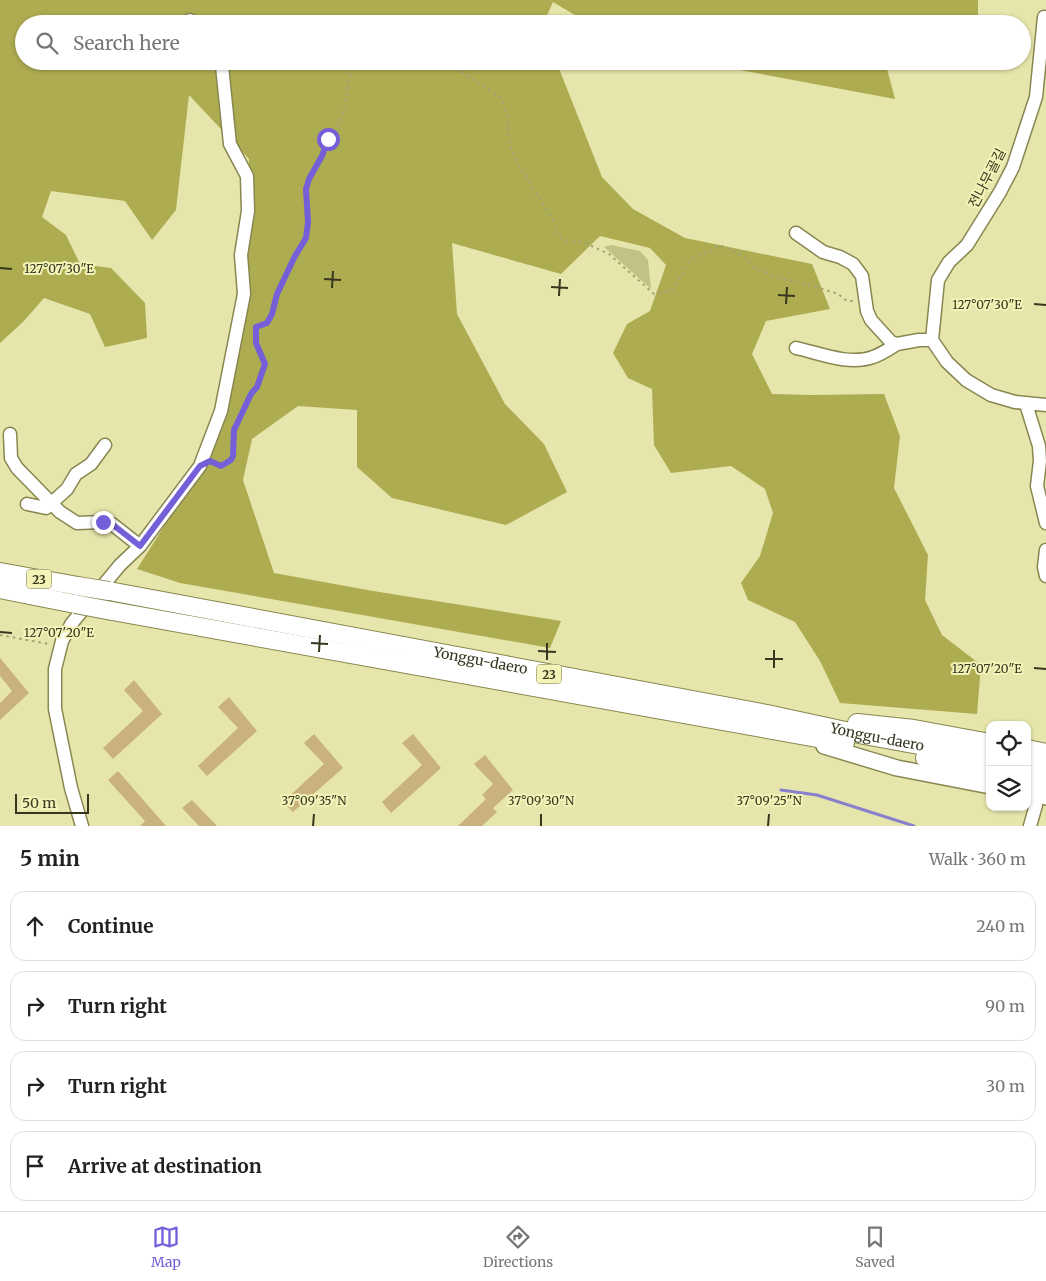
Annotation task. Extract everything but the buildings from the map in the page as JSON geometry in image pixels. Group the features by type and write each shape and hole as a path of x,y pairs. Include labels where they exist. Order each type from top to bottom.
{"highway":[{"name":"Yonggu-daero","path":"0,572 109,590 767,721 986,771"},
{"name":"Yonggu-daero","path":"0,589 112,611 767,721 864,735 986,757"},
{"path":"767,721 914,729 986,742"},
{"path":"1031,750 1046,753"},
{"path":"1031,766 1046,768"},
{"path":"1031,780 1046,782"}],"main road":[{"path":"767,721 897,768 986,785"}],"street":[{"name":"전나무골길","path":"932,340 938,280 949,262 967,245 1000,192 1013,167 1036,97 1044,17"},
{"path":"82,826 71,788 55,708 55,669 61,646 72,623 120,566 140,546 200,466 221,411 244,294 241,255 248,211 247,176 230,144 222,70"},
{"path":"796,233 822,252 840,256 853,264 862,276 871,320 891,342 897,344"},
{"path":"796,348 850,360 871,358 884,353 897,344 932,340 947,362 966,380 991,395 1026,404 1046,405"},
{"path":"1026,404 1039,446 1040,461 1036,486 1046,523"},
{"path":"10,434 11,458 17,468 60,512 77,523 103,522 112,524 140,546"},
{"path":"27,504 46,508 67,488 76,474 92,464 105,445"},
{"path":"1046,550 1044,567 1046,576"},
{"path":"1030,826 1036,799"}],"path":[{"path":"200,466 210,461 221,466 231,460 233,456 234,430 251,394 257,387 265,364 256,343 256,327 267,323 272,314 277,294 306,238 308,222 306,189 328,139 334,134 339,123 350,84 352,70"},
{"path":"458,70 502,99 508,119 509,140 515,159 552,218 558,235 564,240 585,243 609,254 654,294 672,290 684,272 686,264 720,245 743,256 755,268 776,277 838,294 847,301 866,301"},
{"path":"0,635 61,646"}],"green space":[{"path":"611,245 640,251 648,260 651,289 604,247"}],"shaded area":[{"path":"0,0 978,0 978,15 575,15 553,2 547,15 15,15 15,70 560,70 602,177 633,209 685,238 812,264 830,309 766,321 752,354 772,394 884,394 900,436 894,488 928,555 925,600 942,635 981,665 977,714 840,703 820,661 795,622 748,600 741,583 760,556 773,513 765,489 731,466 671,473 654,445 652,389 628,378 613,353 627,324 650,311 666,265 650,248 600,236 561,274 452,243 457,314 505,404 544,444 567,492 506,525 392,498 357,467 357,410 298,406 252,439 243,480 274,573 561,621 550,648 180,583 137,569 196,476 230,402 249,159 189,95 176,210 152,240 125,201 51,191 42,217 66,235 80,264 111,268 145,303 147,338 105,347 90,314 44,298 23,322 0,343"},
{"path":"739,70 887,70 895,99"}],"waterway":[{"path":"781,790 817,795 914,826"}],"route":[{"path":"103,522 112,524 140,546 200,466 210,461 221,466 231,460 233,456 234,430 251,394 257,387 265,364 256,343 256,327 267,323 289,267 306,238 308,222 306,189 328,139"}]}
